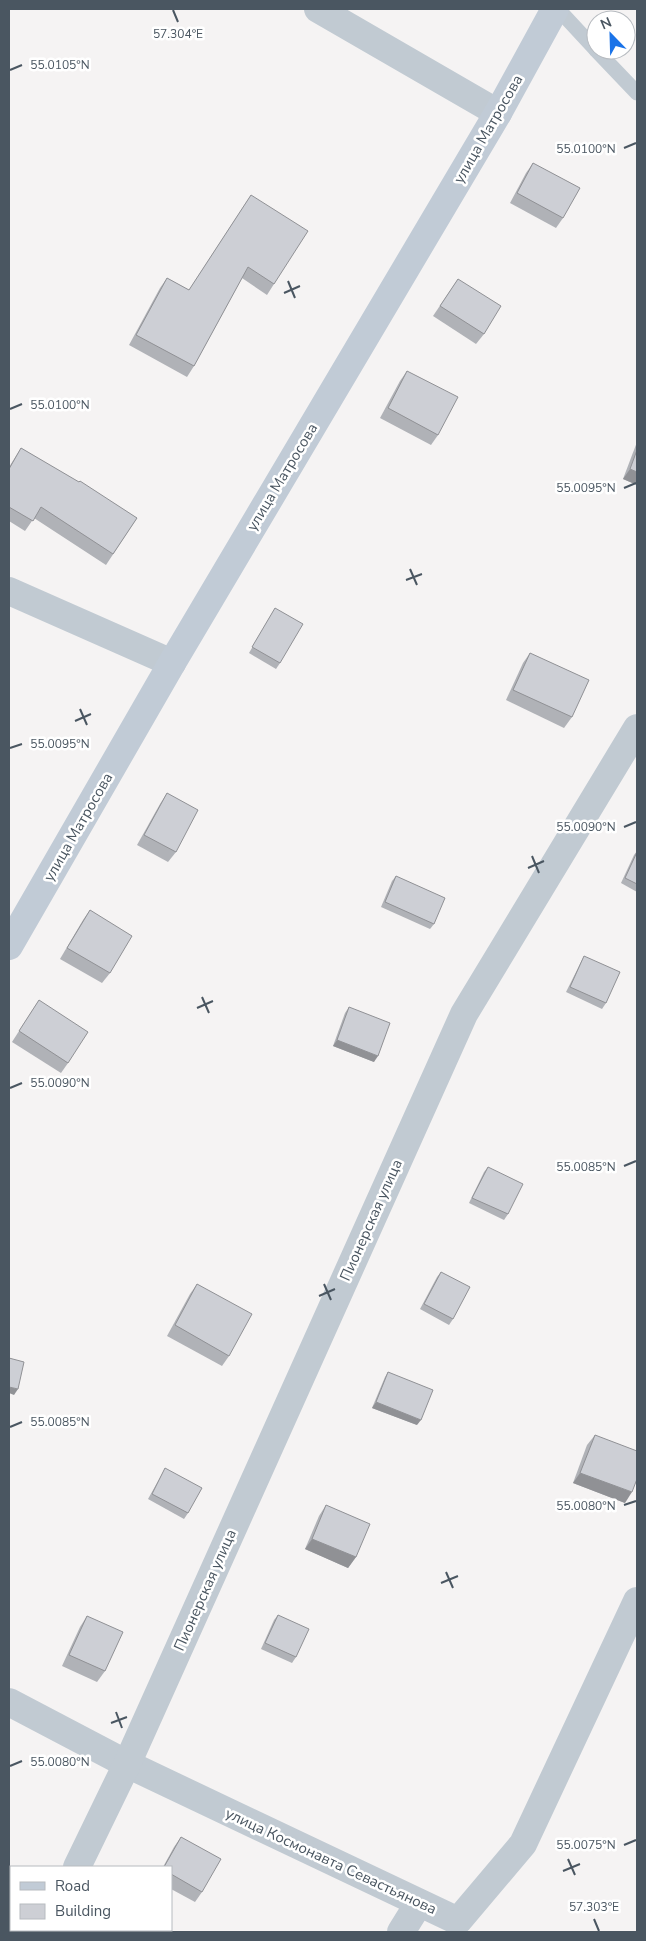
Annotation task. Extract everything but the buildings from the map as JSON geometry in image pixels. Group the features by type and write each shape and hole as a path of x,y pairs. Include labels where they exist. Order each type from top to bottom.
{"main road":[{"name":"улица Матросова","path":"9,946 172,663 498,113 556,9"}],"street":[{"path":"318,9 498,113"},
{"path":"9,591 172,663"},
{"name":"Пионерская улица","path":"77,1866 126,1764 464,1014 637,728"},
{"name":"улица Космонавта Севастьянова","path":"9,1702 126,1764 458,1922 523,1844 637,1601"},
{"path":"401,1932 419,1903"}],"lane":[{"path":"556,9 586,40"},
{"path":"606,60 637,93"}]}
